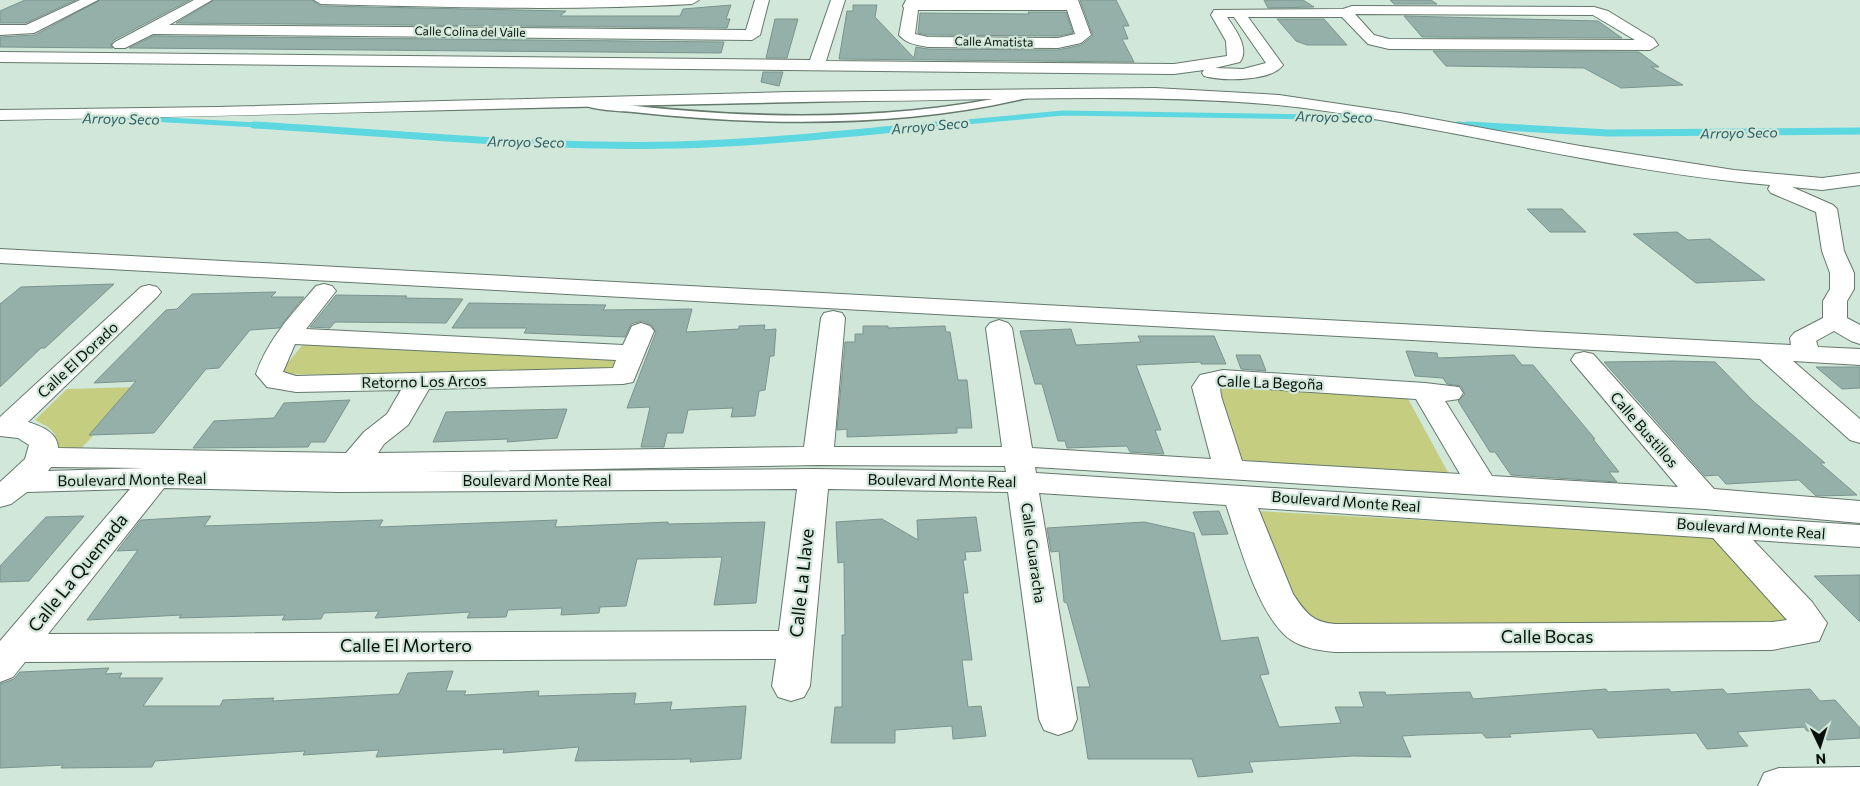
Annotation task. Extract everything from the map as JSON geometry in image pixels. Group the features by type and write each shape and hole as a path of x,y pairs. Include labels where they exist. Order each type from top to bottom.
{"street":[{"path":"0,30 29,30 91,0"},
{"path":"120,45 205,0"},
{"path":"321,0 620,9 692,0"},
{"path":"380,31 402,13 420,4 434,0"},
{"name":"Calle Colina del Valle","path":"151,29 752,35 762,0"},
{"path":"817,65 838,0"},
{"path":"912,3 1072,3"},
{"name":"Calle Amatista","path":"912,3 907,35 912,39 948,42 1058,43 1076,40 1083,35 1072,3"},
{"path":"1174,69 1220,63 1234,59 1237,51 1231,36 1218,15 1238,12 1346,13 1352,10 1594,11 1603,14 1649,42 1650,46 1389,44 1373,41 1346,13"},
{"path":"0,57 1174,69 1223,74 1255,72 1274,65 1238,12"},
{"path":"0,115 790,98 1156,93 1280,100 1400,118 1580,152 1734,176 1822,184 1860,179"},
{"path":"1734,176 1782,190 1826,209"},
{"path":"1822,184 1821,194 1826,209 1833,250 1842,273 1842,289 1835,301 1835,321"},
{"path":"0,256 1860,357"},
{"name":"Retorno Los Arcos","path":"324,291 287,336 269,374 277,381 296,384 419,382 632,354"},
{"name":"Calle El Dorado","path":"3,427 149,292"},
{"name":"Calle La Llave","path":"791,686 833,318"},
{"path":"1835,321 1860,336"},
{"path":"1806,355 1803,338 1835,321"},
{"name":"Calle Guaracha","path":"999,328 1058,719"},
{"path":"287,336 632,354"},
{"path":"1768,353 1860,434"},
{"name":"Retorno Los Arcos","path":"344,371 632,354"},
{"name":"Calle Bustillos","path":"1584,360 1705,499"},
{"name":"Calle La Begoña","path":"1234,483 1207,396 1206,387 1210,381 1223,378 1437,392 1482,485"},
{"path":"346,473 374,438 398,419 419,382"},
{"path":"382,472 398,436 398,419"},
{"path":"3,427 33,432 42,440 44,449 42,457 31,474 11,490"},
{"name":"Boulevard Monte Real","path":"42,457 346,473"},
{"name":"Boulevard Monte Real","path":"11,490 156,478 382,472 816,468 1021,469 1234,483 1722,527 1860,536"},
{"name":"Calle La Quemada","path":"8,657 156,478"},
{"name":"Boulevard Monte Real","path":"1234,483 1482,485 1705,499 1860,512"},
{"name":"Calle Bocas","path":"1234,483 1271,584 1287,614 1300,628 1314,636 1335,638 1772,636 1806,631 1809,623 1800,611 1722,527"},
{"name":"Calle El Mortero","path":"8,657 796,645"},
{"path":"1779,786 1860,785"}],"green space":[{"path":"304,343 623,356 612,373 418,376 279,374"},
{"path":"1210,384 1407,397 1450,476 1241,460"},
{"path":"138,387 77,453 55,453 55,434 48,427 35,420 67,389"},
{"path":"1258,511 1719,537 1806,629 1306,629"}],"building":[{"path":"25,0 76,0 26,23 0,23 0,11"},
{"path":"100,0 190,0 114,40 110,45 113,48 0,47 0,37 35,35"},
{"path":"214,0 312,0 321,6 566,11 560,16 680,16 683,9 731,5 726,19 730,19 727,28 176,23"},
{"path":"1080,0 1116,0 1129,26 1123,26 1128,39 1122,39 1134,62 839,59 847,11 853,11 853,5 877,5 875,17 914,58 916,47 928,49 1058,50 1081,45 1093,36"},
{"path":"1264,0 1303,0 1314,7 1268,8"},
{"path":"1390,0 1431,0 1437,4 1394,4"},
{"path":"1028,12 1066,12 1073,33 1058,36 928,35 918,33 920,13 1029,14"},
{"path":"1404,16 1598,21 1622,38 1422,37"},
{"path":"775,19 798,19 787,58 766,58"},
{"path":"1277,19 1324,19 1347,45 1307,45 1296,41"},
{"path":"153,36 724,42 721,53 129,48"},
{"path":"1433,51 1639,52 1659,67 1651,67 1683,85 1621,88 1584,68 1446,66"},
{"path":"763,72 783,72 779,86 761,82"},
{"path":"1527,209 1562,209 1586,232 1550,232"},
{"path":"1677,232 1688,240 1710,239 1765,280 1696,283 1633,234"},
{"path":"114,284 0,387 0,304 21,287"},
{"path":"276,292 271,297 304,297 279,328 250,330 219,368 206,369 154,433 89,435 136,381 94,383 166,310 177,309 192,294"},
{"path":"336,295 463,299 446,323 335,322 330,328 310,327"},
{"path":"469,303 606,305 603,310 692,309 686,332 739,329 739,326 765,325 764,330 776,329 774,356 770,356 765,390 759,391 755,416 731,417 733,408 688,410 683,433 667,433 664,447 641,447 650,407 627,408 656,332 651,325 642,321 631,324 625,337 524,333 527,328 452,328"},
{"path":"863,326 888,326 888,328 945,326 946,332 950,332 958,380 967,380 972,428 957,428 957,433 847,437 847,429 837,430 845,342 855,342 855,334 863,334"},
{"path":"1071,329 1076,345 1141,342 1138,336 1214,336 1226,364 1201,364 1201,362 1136,365 1161,430 1155,430 1164,454 1130,452 1127,446 1067,448 1065,441 1058,441 1042,384 1035,384 1020,331"},
{"path":"1406,351 1437,353 1438,358 1514,355 1522,365 1533,365 1595,439 1593,439 1619,472 1609,472 1617,482 1511,475 1495,452 1490,452 1458,401 1465,394 1461,386 1447,384 1443,378 1415,376"},
{"path":"1236,355 1260,355 1266,371 1241,369"},
{"path":"1604,362 1715,362 1753,401 1825,463 1820,463 1857,495 1816,496 1799,480 1726,484 1718,475 1705,476"},
{"path":"1816,367 1860,367 1860,388 1842,389"},
{"path":"350,400 325,442 311,442 308,447 193,448 214,421 274,418 284,403"},
{"path":"567,409 557,438 507,442 508,439 433,442 446,412"},
{"path":"1219,511 1228,534 1202,535 1193,512"},
{"path":"84,516 29,581 0,582 0,566 46,517"},
{"path":"211,516 204,526 383,520 379,527 557,520 555,527 668,522 668,524 765,522 756,603 714,605 722,557 637,559 626,606 600,607 599,613 561,615 562,608 508,610 506,617 467,618 470,612 375,618 379,611 324,613 321,619 282,620 285,615 179,618 181,615 87,620 138,550 117,551 141,520"},
{"path":"976,517 981,551 965,552 966,560 963,560 968,593 963,593 972,660 962,660 968,707 981,706 986,736 953,739 952,726 895,730 895,743 831,743 835,707 842,707 842,635 845,635 844,562 838,563 836,522 882,519 918,540 917,520"},
{"path":"1144,522 1194,533 1221,641 1258,637 1269,674 1260,675 1279,727 1341,723 1335,707 1364,707 1359,692 1385,692 1386,695 1470,692 1473,699 1606,689 1608,692 1669,689 1671,692 1723,689 1727,694 1810,689 1820,701 1835,700 1860,728 1860,738 1827,740 1819,731 1807,731 1804,727 1737,732 1748,746 1707,749 1696,733 1598,738 1592,729 1509,734 1511,737 1486,738 1482,733 1418,735 1402,736 1411,757 1353,756 1249,762 1253,772 1198,777 1192,759 1088,759 1077,687 1090,687 1067,603 1064,602 1059,551 1051,552 1047,528"},
{"path":"1860,575 1860,622 1814,576"},
{"path":"109,668 105,674 122,673 119,678 163,678 143,706 220,706 223,700 274,698 272,701 399,694 408,673 453,671 446,691 466,691 464,695 539,691 538,696 636,693 634,704 672,702 670,710 746,706 741,759 690,762 691,759 575,761 579,747 503,753 504,749 376,757 379,750 303,755 305,751 155,761 152,767 61,768 63,765 0,768 0,684 14,679 20,672"}],"waterway":[{"name":"Arroyo Seco","path":"923,126 1063,113 1376,118"},
{"name":"Arroyo Seco","path":"116,117 275,126"},
{"name":"Arroyo Seco","path":"1458,124 1474,125"},
{"name":"Arroyo Seco","path":"254,125 517,142 623,145 741,142 936,125"},
{"name":"Arroyo Seco","path":"1468,125 1474,125"},
{"name":"Arroyo Seco","path":"1474,125 1609,133 1860,131"},
{"name":"Arroyo Seco","path":"1474,125 1482,126"}]}
